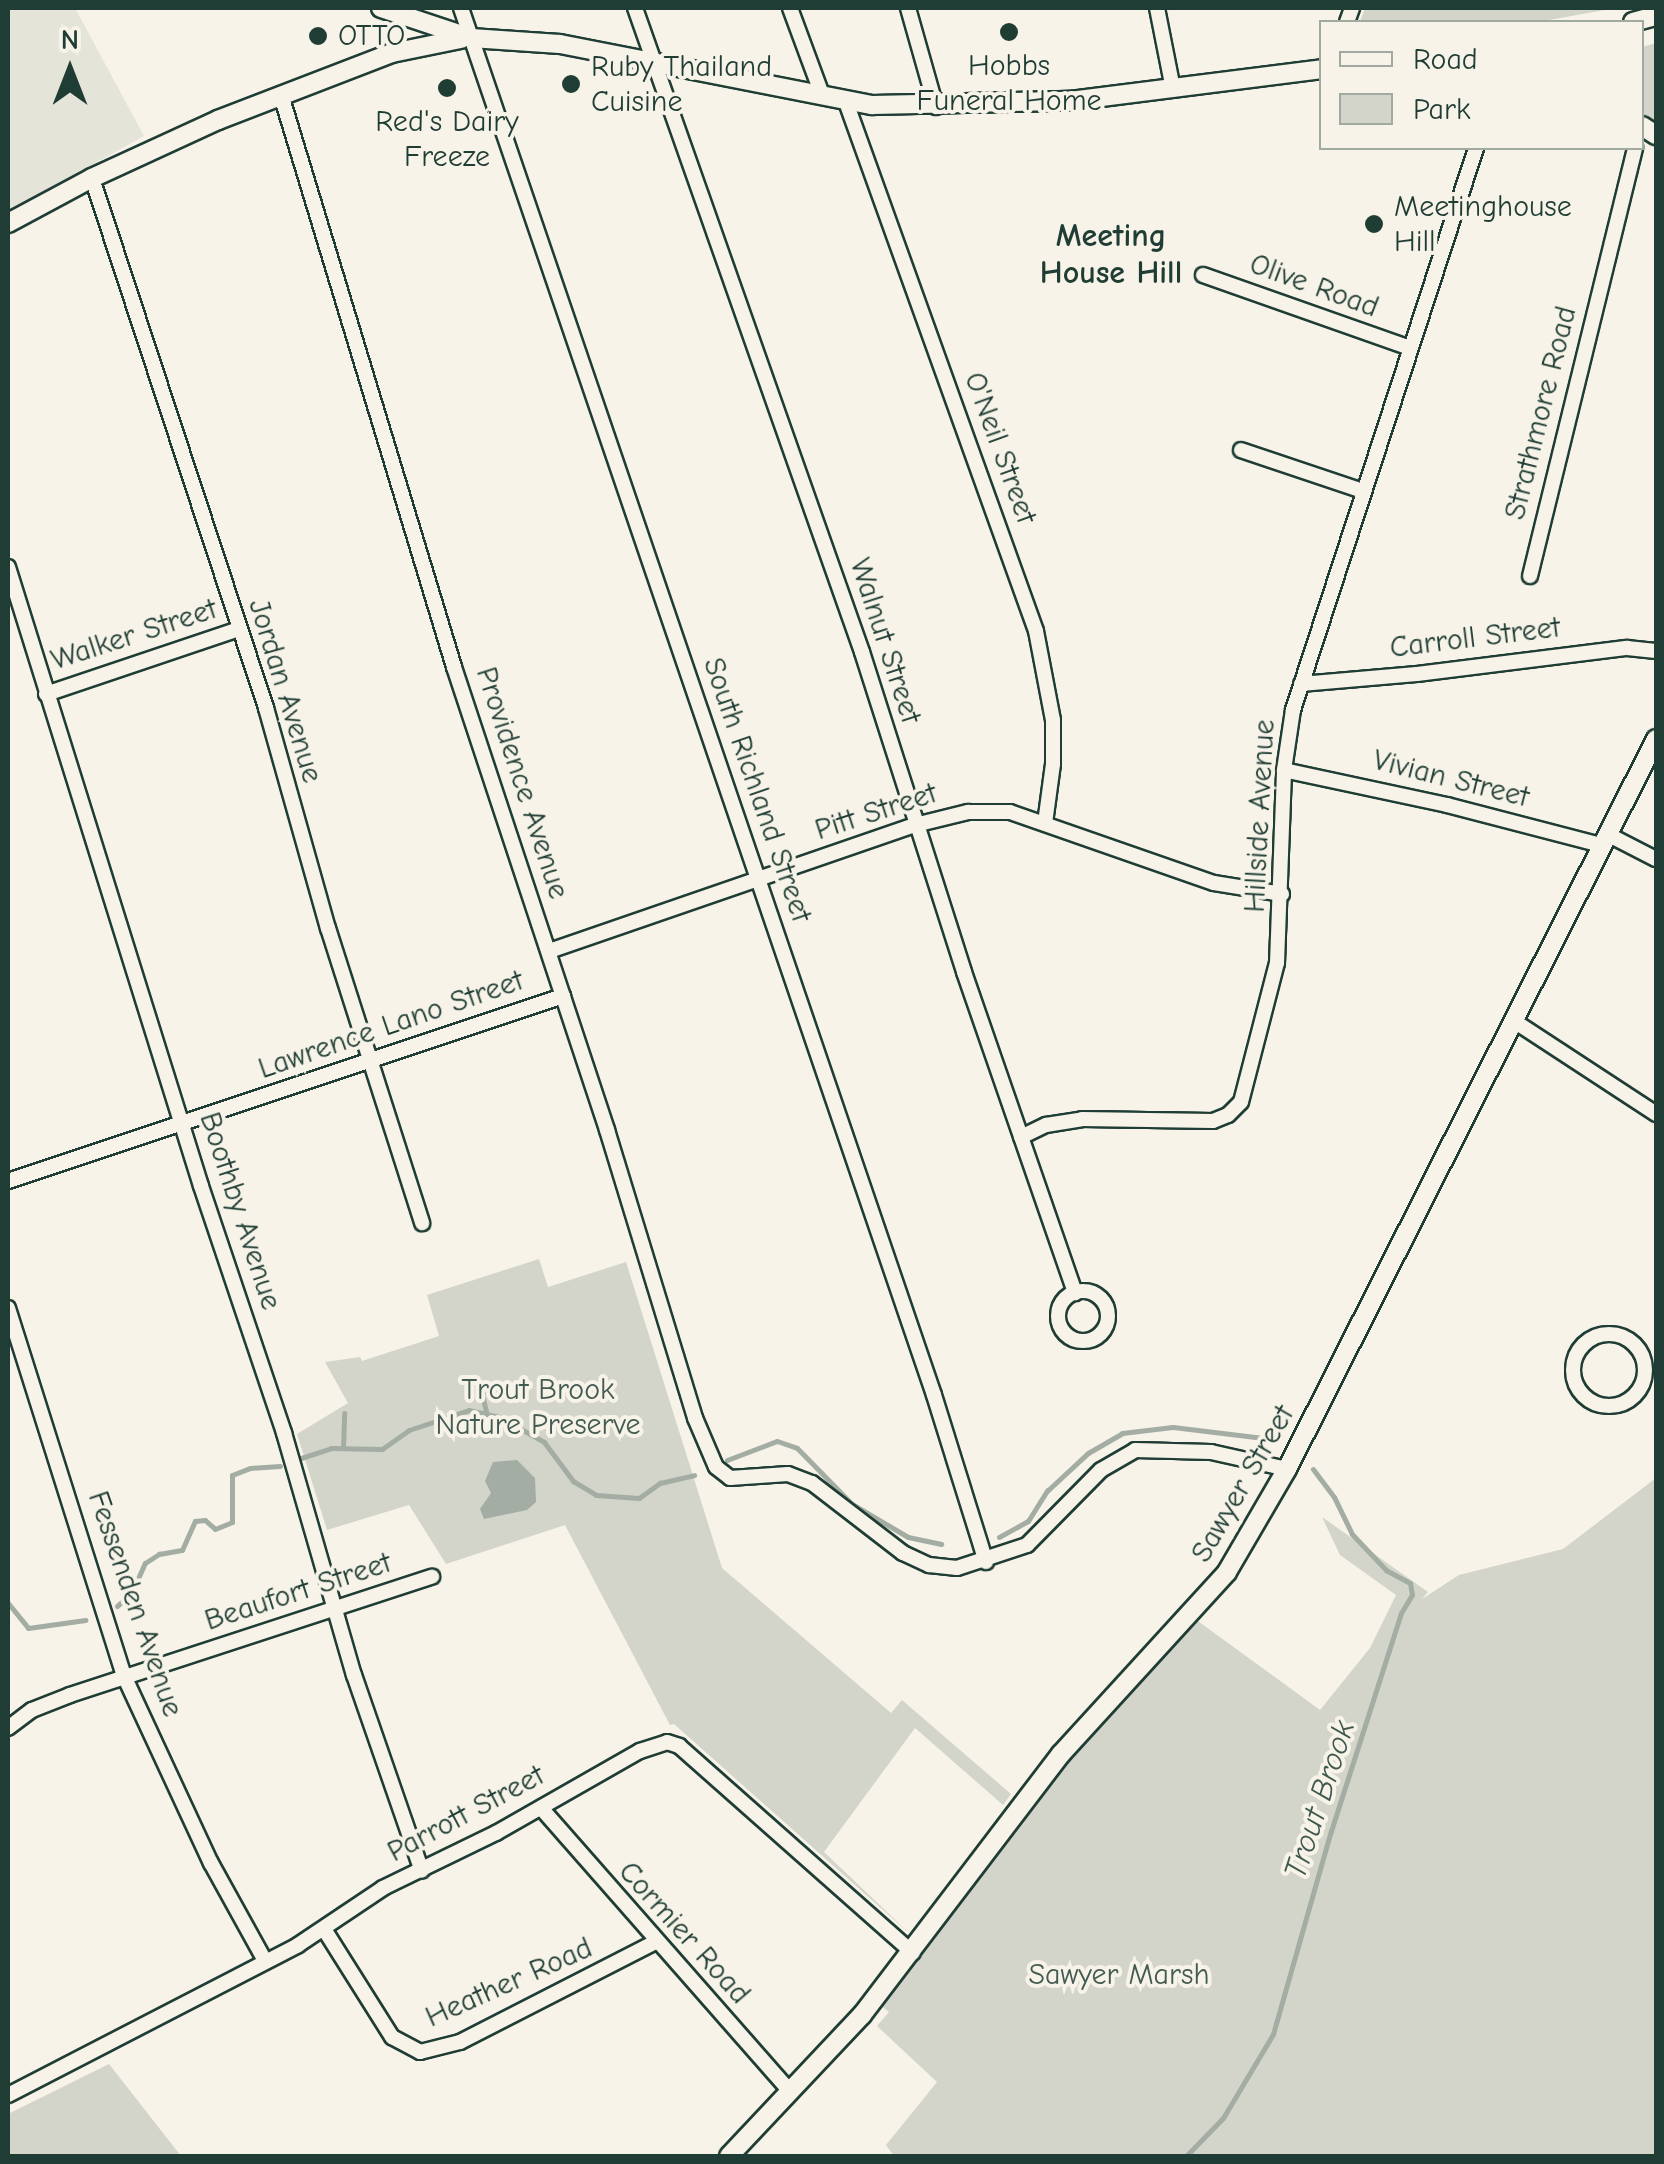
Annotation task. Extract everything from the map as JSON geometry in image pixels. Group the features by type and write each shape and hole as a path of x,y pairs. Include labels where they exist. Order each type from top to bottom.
{"street":[{"path":"381,8 471,38 560,44 846,102 936,107 1070,101 1319,69"},
{"name":"South Richland Street","path":"461,8 934,1394 986,1562"},
{"name":"Walnut Street","path":"635,8 658,64 862,652 916,825 1075,1293"},
{"path":"790,8 823,98"},
{"path":"908,8 936,107"},
{"path":"1157,8 1173,89"},
{"path":"8,223 92,178 280,96 392,53 471,38"},
{"name":"Providence Avenue","path":"280,96 454,667 549,952 695,1418 716,1467 730,1478 788,1474 812,1483 891,1546 929,1565 957,1568 986,1562"},
{"name":"O'Neil Street","path":"846,102 1036,631 1053,720 1054,764 1045,822"},
{"name":"Hillside Avenue","path":"1022,1137 1046,1126 1082,1120 1186,1122 1228,1116 1241,1102 1277,963 1284,770 1301,684 1407,347 1475,150"},
{"name":"Strathmore Road","path":"1530,576 1635,150"},
{"name":"Jordan Avenue","path":"92,178 239,629 422,1222"},
{"name":"Olive Road","path":"1203,275 1407,347"},
{"path":"1242,450 1363,491"},
{"name":"Boothby Avenue","path":"8,567 182,1123 284,1433 335,1611 422,1871"},
{"name":"Walker Street","path":"46,694 239,629"},
{"name":"Carroll Street","path":"1301,684 1627,648 1656,652"},
{"name":"Sawyer Street","path":"729,2156 913,1953 1062,1754 1207,1598 1254,1530 1656,739"},
{"name":"Vivian Street","path":"1284,770 1606,841 1656,859"},
{"name":"Pitt Street","path":"549,952 916,825 968,812 1010,812 1214,883 1282,894"},
{"name":"Lawrence Lano Street","path":"8,1181 563,996"},
{"path":"1514,1021 1656,1114"},
{"name":"Fessenden Avenue","path":"8,1308 125,1678 211,1864 265,1961"},
{"path":"1598,1336 1622,1336 1650,1359 1644,1382 1624,1403 1594,1404 1576,1385 1573,1370 1577,1353 1598,1336"},
{"path":"986,1562 1027,1545 1101,1470 1136,1450 1211,1452 1287,1468"},
{"name":"Beaufort Street","path":"8,1728 32,1710 432,1577"},
{"name":"Parrott Street","path":"8,2095 324,1929 383,1888 422,1871 640,1751 666,1742 679,1746 913,1953"},
{"name":"Cormier Road","path":"540,1808 790,2091"},
{"name":"Heather Road","path":"324,1929 392,2037 420,2052 460,2042 656,1942"}],"shaded area":[{"path":"8,8 75,8 144,136 8,211"},
{"path":"517,1460 535,1478 536,1502 527,1510 484,1519 480,1509 491,1493 485,1481 493,1462"}],"green space":[{"path":"1365,8 1616,8 1549,20 1361,20"},
{"path":"1656,43 1656,122 1644,114 1644,46"},
{"name":"Trout Brook Nature Preserve","path":"539,1259 548,1287 626,1262 722,1568 891,1713 902,1700 1011,1794 1003,1805 915,1728 824,1852 909,1933 674,1724 670,1725 565,1525 446,1564 409,1505 327,1530 297,1434 348,1403 325,1362 360,1357 362,1361 439,1336 427,1295"},
{"name":"Sawyer Marsh","path":"1656,1478 1656,2156 894,2156 886,2145 937,2082 877,2026 889,2012 874,2000 1020,1805 1191,1616 1320,1710 1370,1648 1396,1595 1340,1555 1322,1517 1428,1592 1422,1599 1459,1575 1563,1549"},
{"path":"109,2064 181,2156 8,2156 8,2114"}],"waterway":[{"path":"486,1411 482,1395 488,1384"},
{"name":"Trout Brook","path":"298,1459 331,1448 382,1449 409,1430 469,1410 500,1417 544,1442 573,1481 596,1495 639,1498 660,1483 694,1475"},
{"path":"343,1448 344,1413"},
{"name":"Trout Brook","path":"999,1537 1028,1521 1047,1491 1088,1453 1122,1433 1173,1427 1272,1439"},
{"name":"Trout Brook","path":"727,1460 777,1441 797,1448 852,1504 908,1537 941,1544"},
{"name":"Trout Brook","path":"117,1606 131,1594 145,1563 159,1554 182,1550 195,1521 205,1520 215,1529 232,1522 232,1475 250,1468 280,1466"},
{"name":"Trout Brook","path":"1186,2156 1223,2118 1273,2034 1331,1831 1401,1613 1412,1595 1410,1583 1386,1570 1352,1534 1334,1497 1313,1469"},
{"name":"Trout Brook","path":"8,1603 28,1628 85,1620"}],"place":[{"name":"Hobbs Funeral Home","path":"1009,32"},
{"name":"OTTO","path":"318,36"},
{"name":"Ruby Thailand Cuisine","path":"571,84"},
{"name":"Red's Dairy Freeze","path":"447,88"},
{"name":"Meetinghouse Hill","path":"1374,224"}],"district":[{"name":"Meeting House Hill","path":"1111,256"}]}
